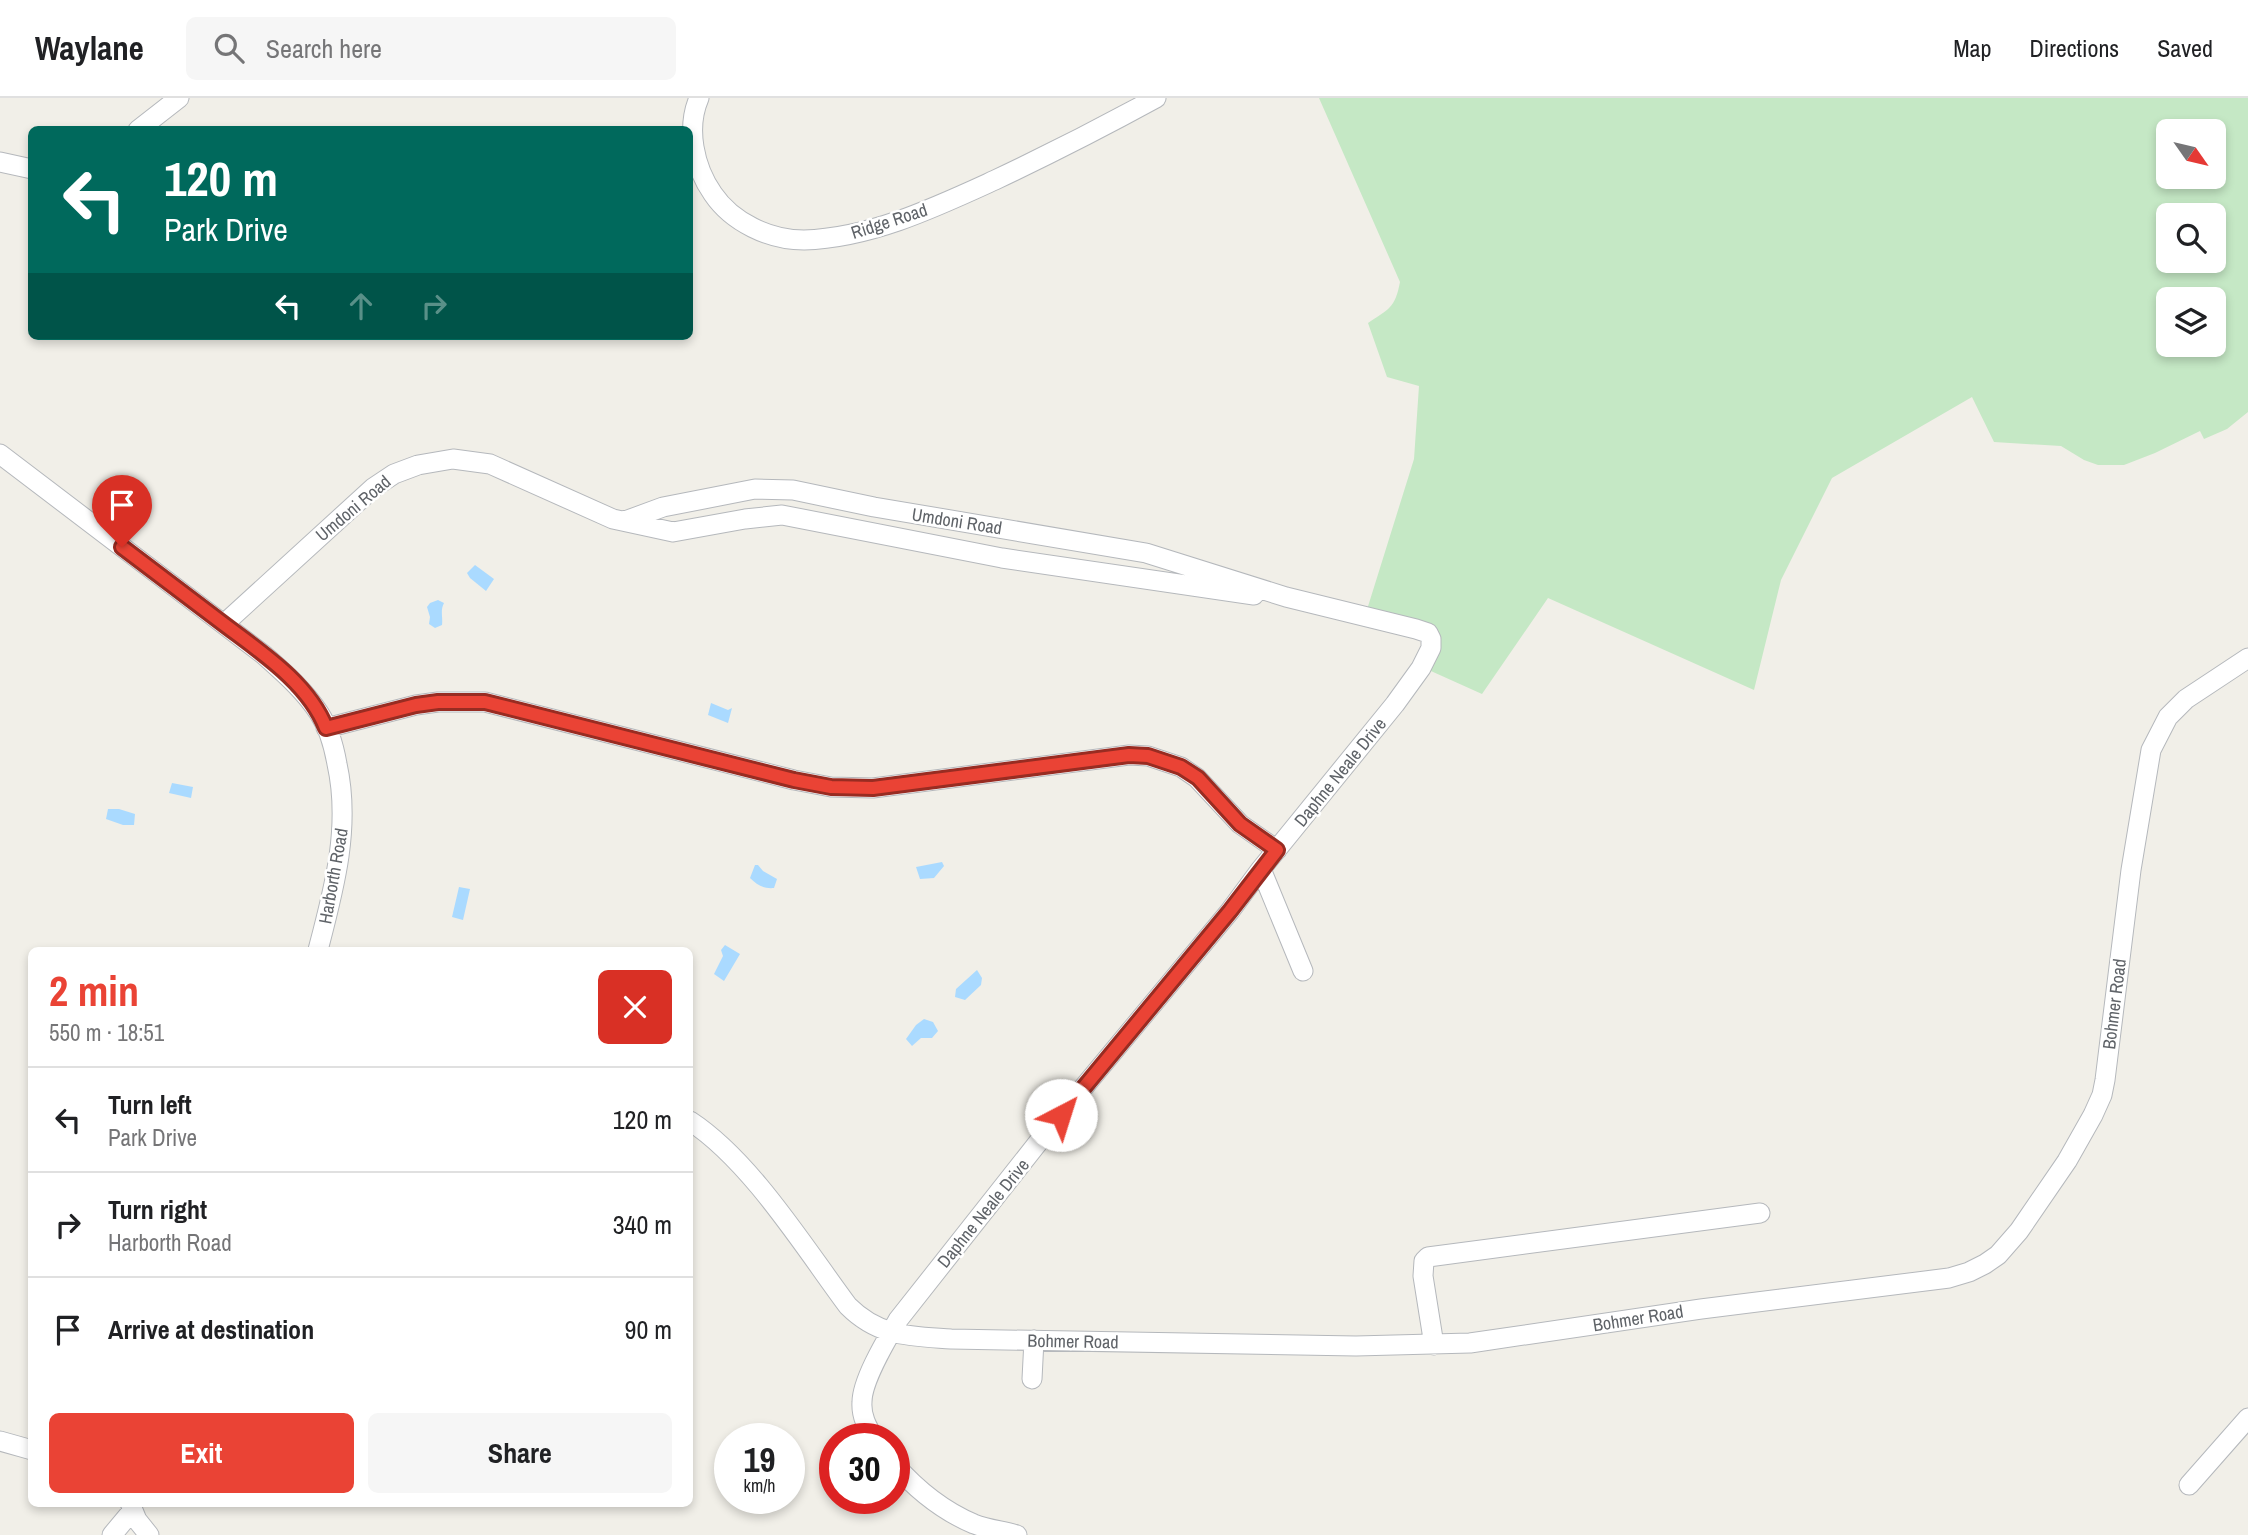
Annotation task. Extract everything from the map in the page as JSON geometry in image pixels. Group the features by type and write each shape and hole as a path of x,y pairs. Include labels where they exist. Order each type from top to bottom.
{"street":[{"path":"143,126 179,98"},
{"name":"Ridge Road","path":"691,126 699,98"},
{"name":"Ridge Road","path":"693,138 704,181 719,203 746,224 767,234 802,240 862,232 953,200 1079,141 1156,98"},
{"path":"0,162 28,168"},
{"name":"Harborth Road","path":"0,454 224,624 298,685 321,716 334,747 344,815 342,842 319,947"},
{"name":"Umdoni Road","path":"224,624 373,488 394,474 418,465 453,459 490,464 613,519 673,532 782,515 1014,560 1212,590 1286,597"},
{"name":"Umdoni Road","path":"625,521 663,507 755,489 793,490 874,507 1146,554 1286,597 1427,633 1431,639 1428,653 1421,668 1395,704"},
{"name":"Bohmer Road","path":"693,1123 755,1181 848,1306 868,1324 891,1332 951,1339 1434,1345 1470,1343 1701,1309 1949,1278 1969,1272 1997,1255 2020,1231 2067,1161 2102,1096 2131,870 2151,750 2168,717 2186,699 2248,658"},
{"path":"326,728 416,705 485,702 831,787 873,788 1129,755 1148,756 1175,764 1198,778 1240,824 1277,850"},
{"name":"Daphne Neale Drive","path":"866,1423 861,1400 882,1347 918,1293 1395,704"},
{"path":"1261,869 1303,971"},
{"path":"1434,1345 1423,1276 1424,1261 1428,1257 1760,1213"},
{"path":"1032,1379 1034,1340"},
{"path":"2189,1485 2248,1418"},
{"path":"0,1441 28,1449"},
{"path":"910,1480 951,1513 975,1524 1017,1535"},
{"path":"112,1535 131,1507 149,1535"}],"green space":[{"path":"1319,98 2248,98 2248,412 2227,429 2204,439 2200,431 2124,465 2098,465 2061,446 1994,442 1972,397 1832,478 1781,580 1754,690 1548,598 1482,694 1422,667 1432,638 1365,616 1414,459 1419,386 1387,377 1368,323 1390,307 1400,282"}],"water":[{"path":"475,565 494,579 486,591 467,573"},
{"path":"438,600 444,603 442,625 435,628 429,624 427,607"},
{"path":"711,703 728,710 732,708 728,723 708,715"},
{"path":"172,783 193,787 191,798 169,793"},
{"path":"108,809 135,814 134,825 123,825 106,819"},
{"path":"942,862 944,866 934,878 920,879 916,867"},
{"path":"755,865 777,879 774,888 761,886 750,878"},
{"path":"459,887 470,889 463,920 452,917"},
{"path":"725,945 740,954 724,981 714,974"},
{"path":"977,970 982,978 981,985 965,1000 955,997 956,989"},
{"path":"924,1019 933,1022 938,1031 932,1038 921,1038 912,1046 906,1039"}],"route":[{"path":"122,547 264,655 298,685 321,716 326,728 416,705 485,702 831,787 873,788 1129,755 1148,756 1181,767 1198,778 1240,824 1277,850 1230,911 1061,1115"}]}
